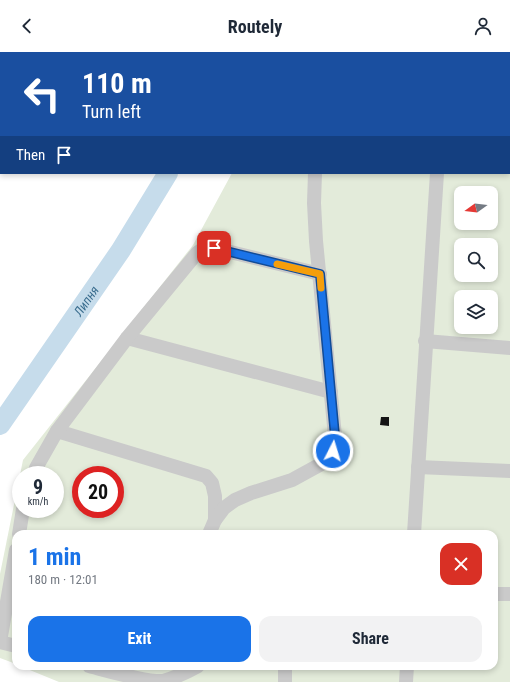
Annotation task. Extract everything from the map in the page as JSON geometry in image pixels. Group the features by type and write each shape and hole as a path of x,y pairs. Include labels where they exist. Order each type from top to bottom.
{"street":[{"path":"211,530 215,520 224,508 235,500 251,493 292,480 323,463 333,451 335,436 314,203 315,174"},
{"path":"414,530 437,174"},
{"path":"37,466 57,431 127,338 197,253 204,248 214,248 320,274"},
{"path":"127,338 331,392"},
{"path":"426,341 510,348"},
{"path":"57,431 206,476 212,483 215,496 215,520"},
{"path":"418,467 510,471"},
{"path":"20,530 22,518"},
{"path":"12,573 0,642 12,645"},
{"path":"498,594 510,594"},
{"path":"104,670 145,681 162,681 190,670"},
{"path":"285,670 285,682"},
{"path":"406,682 407,670"}],"green space":[{"path":"231,174 510,174 510,682 59,682 30,670 498,670 498,530 12,530 12,662 0,658 0,574 12,515 12,518 64,518 64,466 22,466 23,460 193,245"}],"building":[{"path":"381,417 389,417 389,426 380,425"}],"waterway":[{"name":"Липня","path":"0,425 121,250 167,174"}],"slow traffic":[{"path":"277,264 320,274 321,288"}],"route":[{"path":"214,248 320,274 335,436 333,451"}]}
